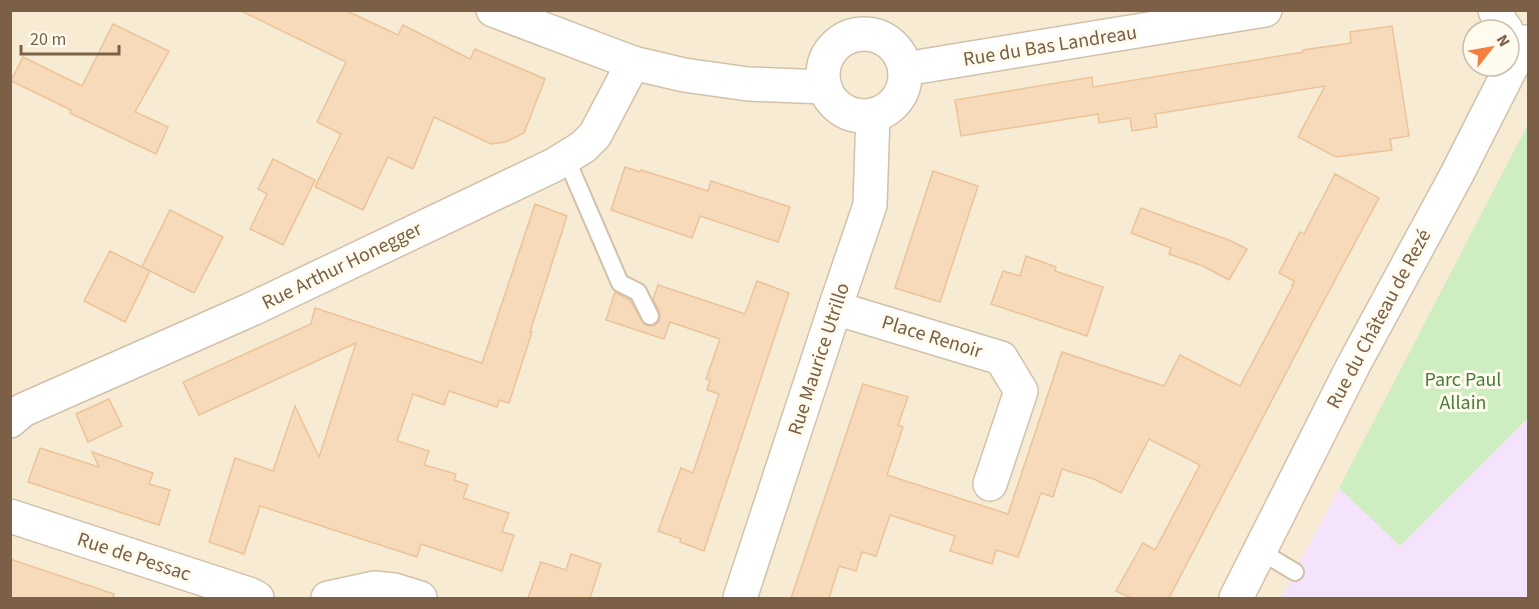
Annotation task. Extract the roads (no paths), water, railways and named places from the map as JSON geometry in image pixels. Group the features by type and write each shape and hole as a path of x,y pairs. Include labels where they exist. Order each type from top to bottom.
{"street":[{"path":"493,10 633,63 684,75 748,84 825,87"},
{"name":"Rue du Bas Landreau","path":"905,69 1265,10"},
{"path":"873,22 882,38 895,48 905,69 904,85 897,98 884,111 873,115 859,116 838,107 830,98 823,75 826,59 833,48 842,40 873,22"},
{"name":"Rue Arthur Honegger","path":"10,422 23,410 252,309 554,165 583,147 595,135 633,63"},
{"name":"Rue du Château de Rezé","path":"1236,598 1354,364 1457,174 1499,78"},
{"name":"Rue Maurice Utrillo","path":"740,598 870,206 873,115"},
{"name":"Place Renoir","path":"835,308 1001,358 1021,391 990,484"},
{"name":"Rue de Pessac","path":"10,516 257,598"},
{"path":"328,598 374,588 394,590 420,598"}],"lane":[{"path":"566,158 620,283 638,292 650,316"},
{"path":"1260,551 1295,572"}],"park label":[{"name":"Parc Paul Allain","path":"1463,392"}]}
